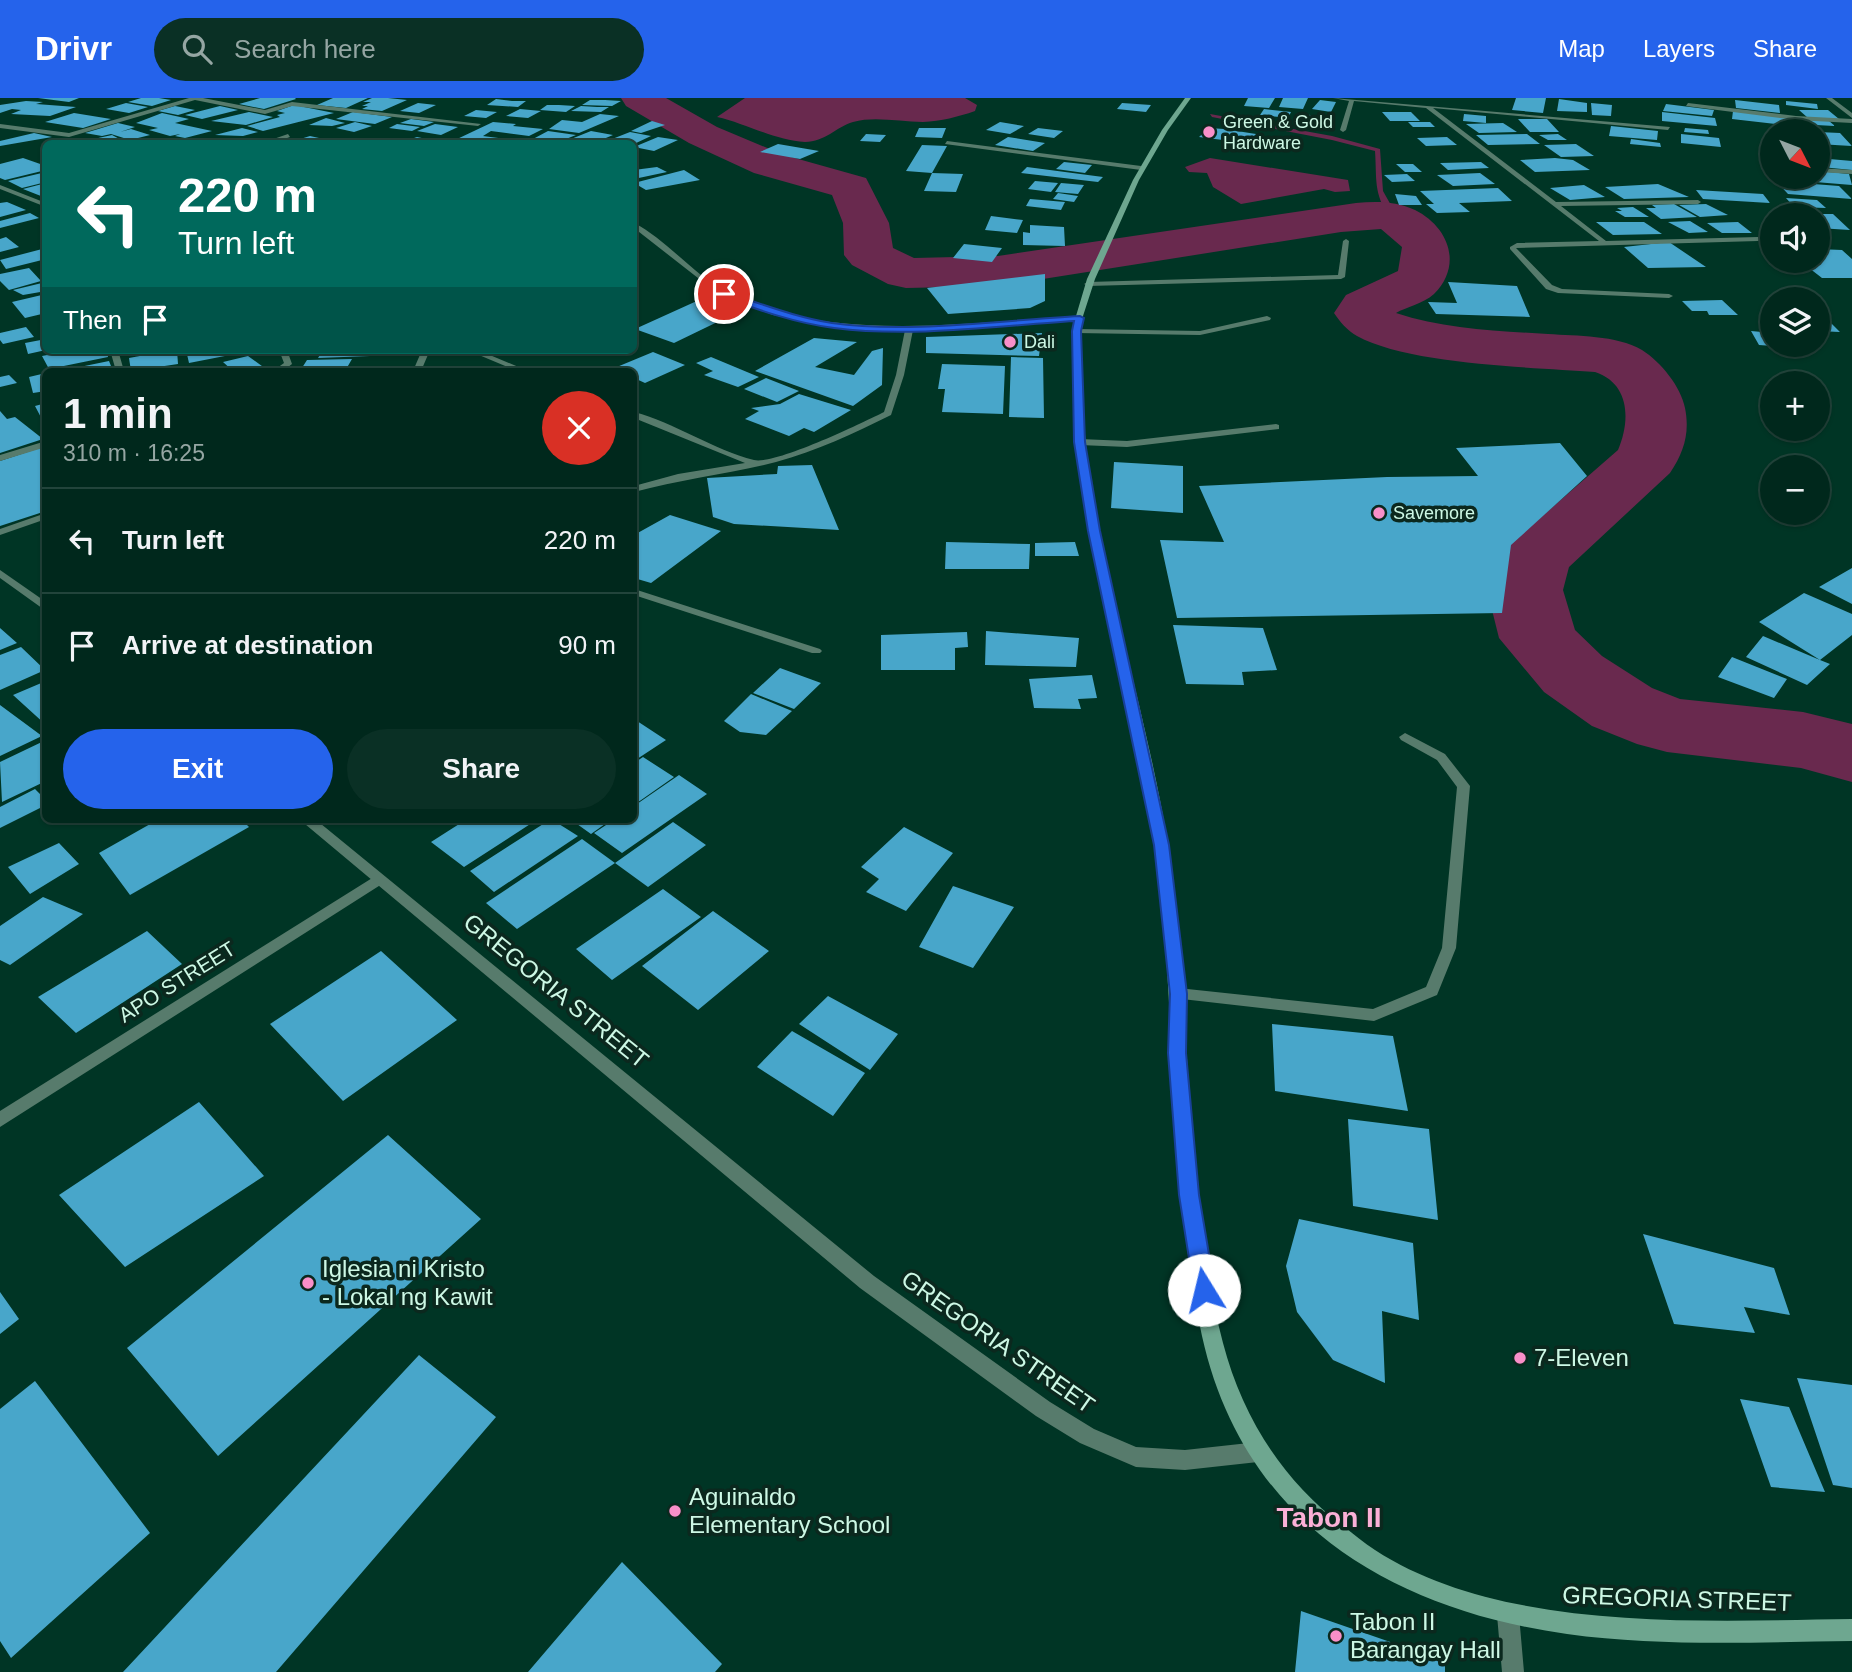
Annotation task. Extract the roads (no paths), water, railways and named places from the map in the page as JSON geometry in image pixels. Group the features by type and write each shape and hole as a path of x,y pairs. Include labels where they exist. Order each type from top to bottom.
{"main road":[{"path":"1188,98 1140,168 1088,284 1078,324 1080,442 1094,531 1161,845 1178,994 1177,1053 1189,1195 1212,1337 1228,1392 1258,1452"},
{"name":"GREGORIA STREET","path":"1258,1452 1282,1485 1348,1547 1388,1572 1508,1615 1595,1627 1852,1630"}],"street":[{"path":"0,126 69,135 195,98 265,112 292,104 478,124"},
{"path":"225,104 247,98"},
{"path":"1336,98 1668,128"},
{"path":"1829,98 1852,118"},
{"path":"1343,130 1353,100"},
{"path":"1688,106 1796,118 1852,118"},
{"path":"1428,107 1603,241"},
{"path":"275,140 288,136"},
{"path":"947,143 1140,168"},
{"path":"1830,171 1852,172"},
{"path":"0,187 42,203"},
{"path":"1555,204 1698,202"},
{"path":"637,227 724,294 776,313 834,326 909,328 1078,324 1200,333 1267,318"},
{"path":"1669,296 1561,291 1549,287 1512,248 1517,245 1603,241 1758,239"},
{"path":"1088,284 1341,278 1346,241"},
{"path":"637,488 665,478 755,464 821,447 888,413 900,375 909,328"},
{"path":"281,368 288,364 284,354"},
{"path":"481,354 516,368"},
{"path":"637,416 755,464"},
{"path":"1080,442 1127,444 1276,427"},
{"path":"0,458 42,445"},
{"path":"0,533 42,517"},
{"path":"0,573 42,605"},
{"path":"637,593 816,651"},
{"path":"1178,994 1374,1015 1432,991 1449,948 1464,786 1441,757 1405,737"},
{"name":"GREGORIA STREET","path":"311,823 867,1282 1043,1409 1087,1436 1136,1457 1185,1460 1258,1452"},
{"name":"APO STREET","path":"0,1120 377,880"},
{"path":"1508,1615 1513,1672"}],"waterway":[{"path":"639,98 703,135 769,164 851,187 866,223 869,255 906,273 998,271 1341,218 1379,215 1397,219 1426,245 1426,261 1423,273 1410,288 1365,306 1361,313 1376,324 1435,340 1598,355 1620,361 1635,373 1653,396 1658,429 1647,459 1535,560 1525,590 1538,638 1573,674 1622,707 1667,725 1803,740 1852,753"},
{"path":"1212,115 1332,138 1378,150 1380,191 1393,216"}],"place":[{"name":"Green & Gold Hardware","path":"1209,132"},
{"name":"Dali","path":"1010,342"},
{"name":"Savemore","path":"1379,513"},
{"name":"Iglesia ni Kristo - Lokal ng Kawit","path":"308,1283"},
{"name":"7-Eleven","path":"1520,1358"},
{"name":"Aguinaldo Elementary School","path":"675,1511"},
{"name":"Tabon II Barangay Hall","path":"1336,1636"}],"district":[{"name":"Tabon II","path":"1329,1517"}]}
